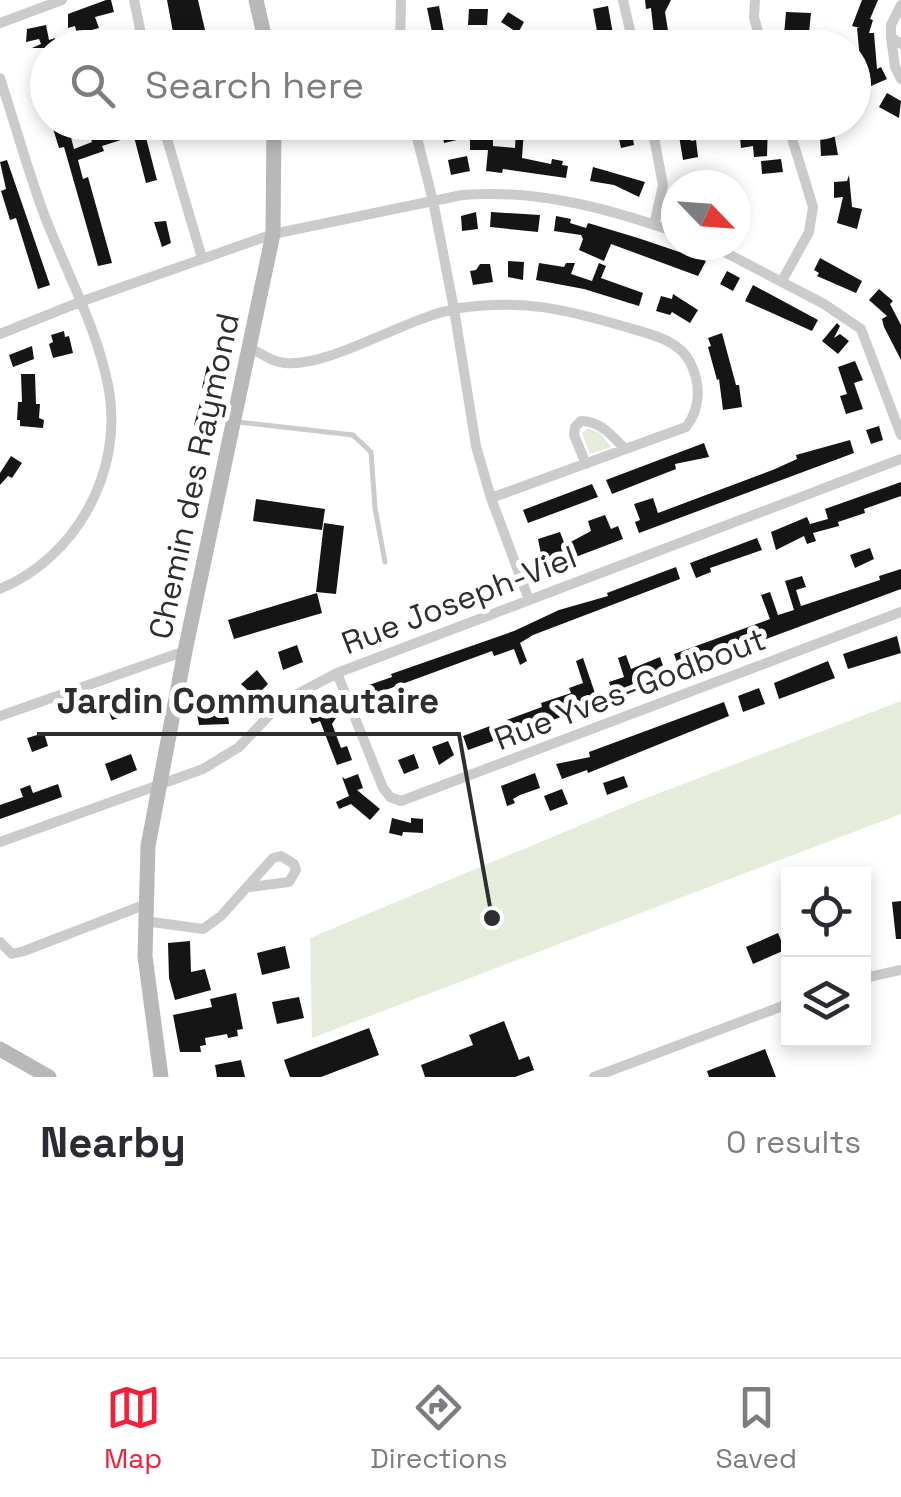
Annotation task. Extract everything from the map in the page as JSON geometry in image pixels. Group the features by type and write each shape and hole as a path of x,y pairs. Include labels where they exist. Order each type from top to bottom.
{"street":[{"path":"0,23 62,0"},
{"path":"134,0 140,30"},
{"path":"256,0 263,30"},
{"path":"400,30 401,0"},
{"path":"623,0 630,30"},
{"path":"754,0 757,30"},
{"path":"901,5 891,25 896,41 895,68 901,79"},
{"path":"0,78 109,391 110,431 96,493 79,526 50,560 0,589"},
{"path":"167,140 202,258"},
{"name":"Chemin des Raymond","path":"161,1077 148,988 144,913 148,846 184,651 273,234 274,140"},
{"path":"418,140 454,309 471,419 491,498 529,600"},
{"path":"654,140 663,185 654,224"},
{"path":"782,281 809,232 812,207 792,140"},
{"path":"0,334 273,234 433,201 489,192 542,196 584,203 661,227"},
{"path":"741,260 846,316 860,328 901,435"},
{"path":"250,348 272,360 303,363 454,309 519,304 546,306 658,336 686,354 694,369 698,406 686,427 491,498"},
{"path":"586,464 574,435 574,426 581,421 606,430 625,449"},
{"name":"Rue Joseph-Viel","path":"0,842 203,769 240,747 281,703 337,673 901,459"},
{"name":"Rue Yves-Godbout","path":"337,673 382,788 390,797 402,801 901,612"},
{"path":"0,716 184,651"},
{"path":"0,942 12,954 144,913 203,929 250,887"},
{"path":"871,976 901,970"},
{"path":"594,1077 781,1007"},
{"path":"0,1048 50,1077"}],"lane":[{"path":"236,421 353,435 365,443 371,452 375,508 386,562"}],"green space":[{"path":"588,428 600,433 611,447 590,454 582,433"},
{"path":"901,701 901,814 312,1038 310,938 641,800"}],"building":[{"path":"106,0 111,0 114,12 95,17 99,28 92,30 68,28 68,14"},
{"path":"167,0 198,0 205,30 173,30"},
{"path":"645,0 671,0 665,12 668,30 653,30 651,8 646,9"},
{"path":"862,0 878,0 870,30 852,26"},
{"path":"439,6 444,30 432,30 427,8"},
{"path":"608,6 612,30 597,30 593,9"},
{"path":"469,9 488,9 487,25 468,25"},
{"path":"508,12 524,22 520,30 513,30 501,22"},
{"path":"786,12 811,13 809,30 784,30"},
{"path":"46,25 47,30 30,30 30,41 26,42 27,29"},
{"path":"871,33 877,69 881,67 887,79 871,86"},
{"path":"887,93 901,101 899,118 879,107"},
{"path":"57,140 72,140 74,149 91,140 121,140 78,160 83,179 88,177 112,263 98,266 64,147 59,148"},
{"path":"135,140 147,140 157,180 146,183"},
{"path":"470,140 493,140 493,146 515,148 515,140 523,140 522,158 551,164 552,159 563,161 562,165 568,166 566,178 503,169 502,173 486,171 488,150 470,150"},
{"path":"619,140 633,140 634,145 621,148"},
{"path":"680,140 696,140 698,157 683,160"},
{"path":"740,140 767,140 767,156 754,157 753,146 741,148"},
{"path":"820,140 835,140 838,155 821,156"},
{"path":"467,156 470,171 451,175 448,160"},
{"path":"781,159 783,172 762,174 761,161"},
{"path":"7,160 50,285 38,289 16,218 10,220 1,191 6,189 0,162"},
{"path":"593,167 645,182 639,197 614,185 590,181"},
{"path":"849,175 852,207 862,209 857,229 837,223 843,197 834,198 834,182 847,181"},
{"path":"476,212 478,229 462,231 461,216"},
{"path":"491,212 540,215 538,232 490,227"},
{"path":"556,216 586,228 588,223 661,246 661,260 706,261 698,276 611,244 604,261 579,250 581,235 554,231"},
{"path":"166,221 171,243 162,247 154,222"},
{"path":"820,258 862,281 856,293 817,276 819,273 814,270"},
{"path":"508,261 524,262 523,280 508,277"},
{"path":"539,263 564,267 566,263 575,263 571,274 592,281 599,263 606,266 601,278 643,293 639,306 584,289 536,280"},
{"path":"480,264 490,264 493,282 473,285 470,271"},
{"path":"727,271 740,278 733,291 720,284"},
{"path":"753,285 818,320 812,331 745,301"},
{"path":"879,289 893,301 890,304 901,325 901,360 884,327 882,319 887,316 869,300"},
{"path":"673,294 698,310 690,323 672,312 670,315 656,311 661,296 672,299"},
{"path":"837,323 840,326 834,338 840,334 849,341 838,354 822,341"},
{"path":"64,331 73,353 53,358 51,335"},
{"path":"722,333 742,407 723,410 719,379 708,347 708,338"},
{"path":"32,346 34,359 13,367 9,355"},
{"path":"855,361 863,380 854,383 863,409 846,414 840,396 847,394 838,367"},
{"path":"207,366 223,370 217,392 202,388"},
{"path":"21,374 35,374 36,404 40,404 43,428 20,426 17,420 18,402 22,402"},
{"path":"200,403 215,407 210,429 194,425"},
{"path":"879,426 883,440 871,444 866,430"},
{"path":"850,440 854,453 639,533 635,522 640,520 634,504 653,498 658,513 775,469 797,459 796,455"},
{"path":"704,443 709,457 675,464 676,469 612,494 606,480"},
{"path":"11,456 22,463 12,478 8,476 0,485 0,473"},
{"path":"901,482 901,496 864,509 865,513 838,522 839,526 813,533 816,541 807,544 804,536 776,550 771,532 807,517 810,524 828,519 825,509"},
{"path":"592,484 598,497 528,523 523,510"},
{"path":"256,499 325,509 322,530 253,521"},
{"path":"605,515 611,529 618,526 623,539 544,569 538,539 560,532 565,545 591,531 588,521"},
{"path":"324,523 344,526 336,594 316,592"},
{"path":"757,538 762,550 710,568 711,572 696,578 690,563"},
{"path":"870,548 874,559 855,568 850,555"},
{"path":"676,567 680,579 520,643 527,661 520,665 514,649 494,656 492,651 383,691 385,695 374,699 369,685 392,677 391,674 514,631 559,610 608,596 607,593"},
{"path":"901,569 901,589 680,671 674,654 770,619 761,595 770,592 778,615 794,610 785,581 802,576 806,587 796,590 801,606 880,580 879,576"},
{"path":"317,593 322,613 234,639 228,620"},
{"path":"897,636 901,653 848,669 843,654"},
{"path":"297,645 303,662 283,670 278,652"},
{"path":"626,655 631,669 660,657 666,674 613,695 609,682 624,677 618,658"},
{"path":"583,658 598,702 562,711 561,717 468,750 463,736 571,693 569,688 583,683 576,661"},
{"path":"828,661 835,678 779,699 774,683"},
{"path":"257,670 268,684 255,697 241,684"},
{"path":"759,688 765,704 743,712 738,696"},
{"path":"124,699 128,715 112,720 106,704"},
{"path":"326,701 336,718 332,724 341,748 347,746 352,760 337,765 320,721 312,724 306,708"},
{"path":"724,702 729,716 588,773 587,770 562,779 556,764 590,757 589,752"},
{"path":"196,709 227,709 229,724 199,725"},
{"path":"44,733 48,746 32,752 27,738"},
{"path":"448,741 454,755 439,765 432,747"},
{"path":"131,754 137,770 111,781 105,764"},
{"path":"414,754 419,768 404,774 398,760"},
{"path":"535,773 540,788 520,795 507,806 501,786"},
{"path":"358,774 363,788 357,790 380,809 370,820 351,804 339,809 336,802 349,796 342,777"},
{"path":"624,776 628,787 607,795 603,783"},
{"path":"58,784 62,797 0,819 0,805 23,797 20,789 30,785 33,793"},
{"path":"562,789 568,804 550,811 544,796"},
{"path":"392,818 411,823 411,818 423,819 423,833 389,833"},
{"path":"901,901 901,939 896,939 892,902"},
{"path":"778,933 781,940 781,952 753,964 746,947"},
{"path":"190,941 191,972 205,969 211,990 175,1000 169,978 168,943"},
{"path":"285,946 290,968 262,975 257,953"},
{"path":"236,993 243,1029 237,1030 238,1036 205,1038 201,1052 180,1052 173,1015 212,1007 210,999"},
{"path":"299,997 304,1018 277,1024 272,1002"},
{"path":"504,1021 519,1060 529,1056 534,1070 515,1077 425,1077 421,1065 473,1045 469,1035"},
{"path":"369,1028 379,1055 321,1077 290,1077 284,1060"},
{"path":"765,1049 776,1077 709,1077 707,1071"},
{"path":"241,1060 245,1077 217,1077 215,1065"}],"place":[{"name":"Jardin Communautaire","path":"492,918"}]}
